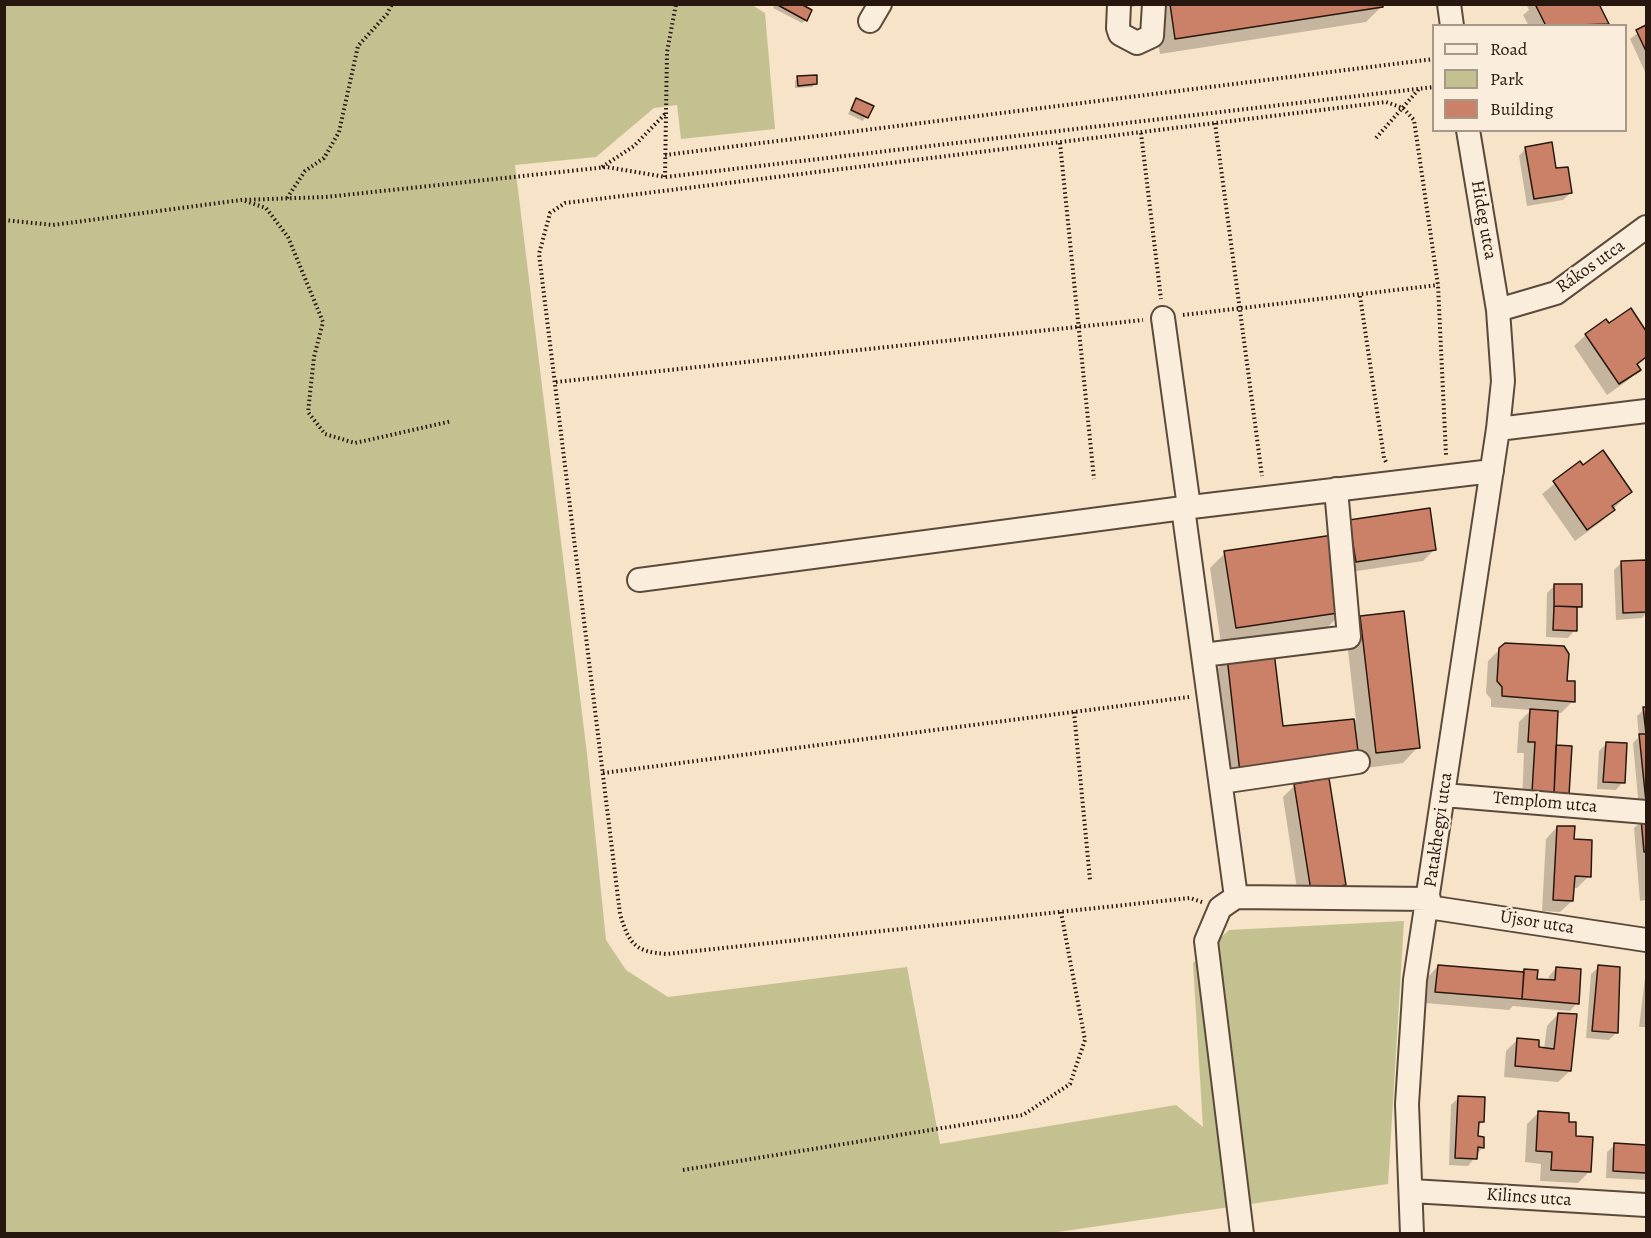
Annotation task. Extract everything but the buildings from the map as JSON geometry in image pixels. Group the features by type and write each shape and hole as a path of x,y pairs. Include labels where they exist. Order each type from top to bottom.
{"street":[{"path":"1119,4 1120,34 1137,43 1152,36 1154,4"},
{"path":"1449,4 1452,24"},
{"name":"Hideg utca","path":"1468,132 1498,310"},
{"name":"Rákos utca","path":"1498,310 1556,293 1647,227"},
{"name":"Patakhegyi utca","path":"1412,1233 1407,1063 1415,980 1429,903 1498,429 1503,381 1498,310"},
{"path":"1163,318 1203,655 1221,782 1228,903 1206,941 1242,1233"},
{"path":"1498,429 1647,411"},
{"path":"639,580 1186,508 1492,471"},
{"path":"1203,655 1349,637 1336,489"},
{"path":"1221,782 1358,762"},
{"name":"Templom utca","path":"1444,795 1647,812"},
{"name":"Újsor utca","path":"1228,903 1429,903 1647,940"},
{"name":"Kilincs utca","path":"1412,1191 1647,1206"}],"path":[{"path":"287,199 306,171 324,158 339,132 358,46 387,14 392,4"},
{"path":"665,177 668,52 676,4"},
{"path":"665,155 1432,59"},
{"path":"4,220 53,225 242,200 326,197 600,167 665,177 1432,87"},
{"path":"1376,138 1419,89"},
{"path":"1228,903 1190,898 667,954 645,953 627,938 620,914 540,254 550,213 565,203 1386,102 1403,108 1414,120 1438,285 1447,476"},
{"path":"600,167 634,146 665,114"},
{"path":"1215,123 1262,476"},
{"path":"1141,133 1163,318"},
{"path":"1060,143 1094,479"},
{"path":"242,200 266,208 288,237 323,322 314,357 308,412 325,434 355,443 452,421"},
{"path":"556,382 1239,310 1438,285"},
{"path":"1360,296 1384,459 1398,482"},
{"path":"603,773 1208,694"},
{"path":"1074,712 1089,880"},
{"path":"683,1170 1023,1115 1070,1083 1085,1040 1061,912"}],"green space":[{"path":"5,5 752,5 765,13 775,129 681,139 677,105 654,108 596,157 515,165 587,754 606,940 626,970 668,997 907,967 940,1144 1176,1105 1203,1127 1193,963 1229,930 1404,921 1388,1184 1044,1234 5,1234"}]}
